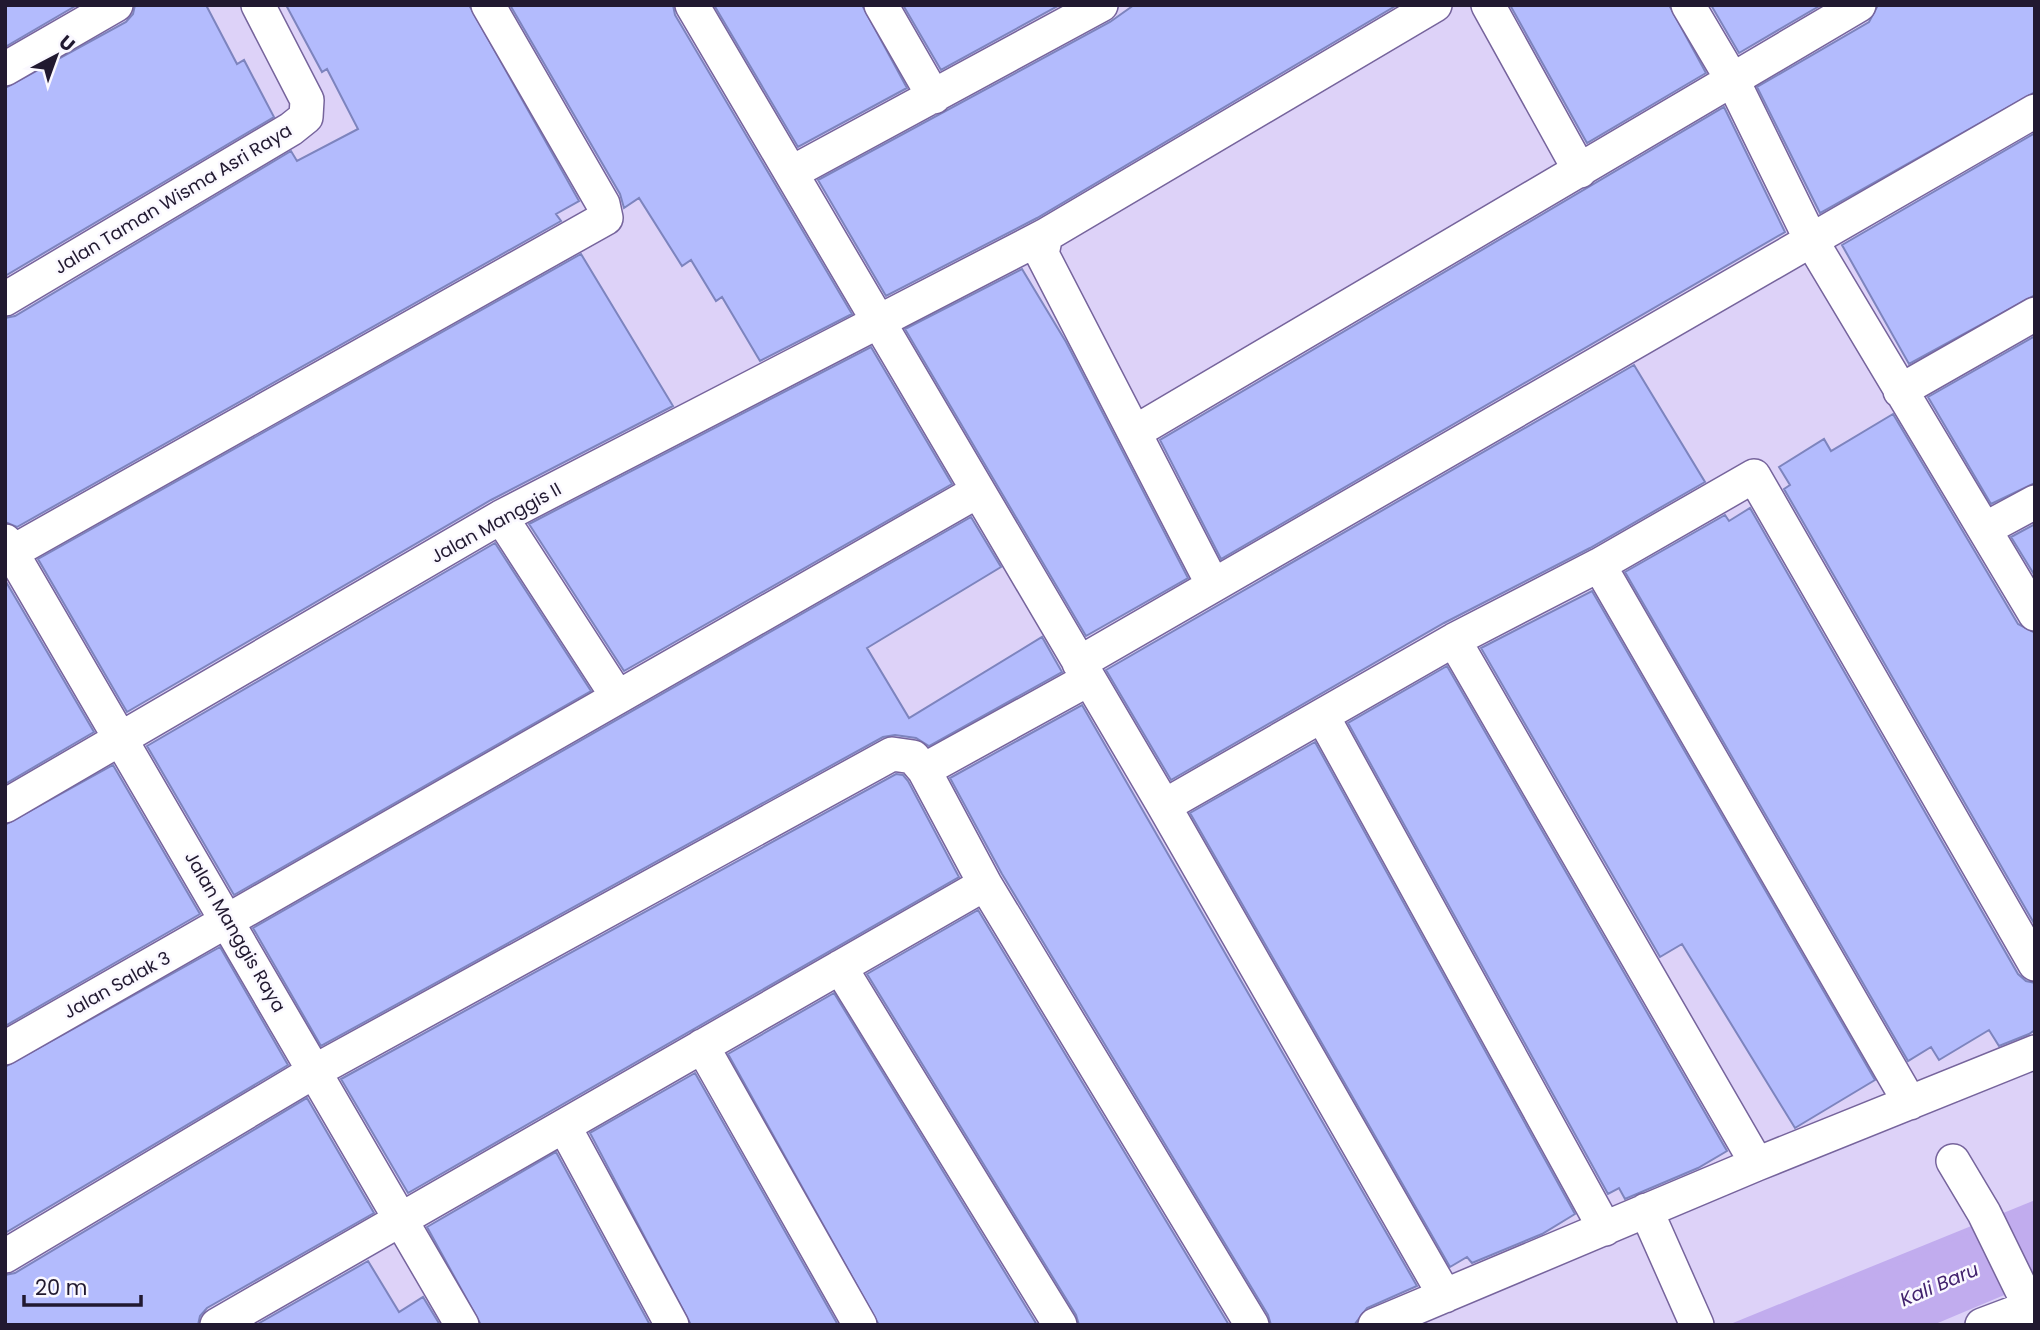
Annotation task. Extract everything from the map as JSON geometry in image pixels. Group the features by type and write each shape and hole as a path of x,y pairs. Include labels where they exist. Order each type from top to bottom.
{"street":[{"path":"5,69 116,5"},
{"name":"Jalan Taman Wisma Asri Raya","path":"5,299 291,130 306,117 307,100 258,5"},
{"path":"7,550 606,218 603,204 488,5"},
{"path":"692,5 1164,806 1446,1296"},
{"path":"881,5 934,97"},
{"path":"791,173 1101,5"},
{"name":"Jalan Manggis II","path":"5,806 501,517 1046,235 1435,5"},
{"path":"1488,5 1580,171"},
{"path":"1688,5 1733,81 1811,240 2035,614"},
{"path":"1135,432 1859,5"},
{"path":"924,770 1084,671 1213,585 2035,111"},
{"path":"1046,235 1042,254 1213,585"},
{"path":"1900,391 2035,314"},
{"path":"1164,806 1454,640 1599,565 1754,476 2035,964"},
{"name":"Jalan Salak 3","path":"5,1048 978,491"},
{"path":"1985,529 2035,502"},
{"path":"501,517 617,696"},
{"name":"Jalan Manggis Raya","path":"7,550 229,922 461,1325"},
{"path":"1599,565 1910,1103"},
{"path":"1454,640 1757,1164"},
{"path":"1323,717 1605,1230"},
{"path":"5,1256 315,1071 892,754 913,757 924,770 985,884 1252,1325"},
{"path":"217,1325 985,884"},
{"path":"840,967 1060,1325"},
{"path":"702,1046 860,1325"},
{"path":"1375,1325 1757,1164 2035,1052"},
{"path":"564,1126 672,1325"},
{"path":"1953,1161 1984,1213 2033,1307 1982,1325"},
{"path":"1646,1210 1697,1325"}],"shaded area":[{"path":"2035,1200 2035,1232 1824,1325 1728,1325"}],"building":[{"path":"5,5 77,5 5,47"},
{"path":"135,5 206,5 237,64 244,60 274,117 5,276 5,88 126,22 133,14"},
{"path":"286,5 469,5 579,201 556,214 561,221 17,527 5,522 5,318 15,316 291,151 297,161 358,129 327,69 322,72"},
{"path":"510,5 673,5 675,15 852,314 760,361 722,297 716,301 691,260 682,266 639,198 624,208 620,194"},
{"path":"714,5 862,5 907,88 798,147"},
{"path":"903,5 1058,5 1058,6 941,70"},
{"path":"1134,5 1397,5 1037,218 886,296 818,180 1110,22"},
{"path":"1510,5 1669,5 1706,73 1587,143"},
{"path":"1711,5 1821,5 1739,53"},
{"path":"1878,5 2035,5 2035,92 1820,213 1757,87 1869,22"},
{"path":"1724,107 1785,232 1221,559 1160,440"},
{"path":"2035,133 2035,295 1909,364 1842,245"},
{"path":"581,254 673,406 491,500 127,712 38,559"},
{"path":"1022,269 1066,342 1188,578 1086,636 905,329"},
{"path":"2035,336 2035,483 1991,504 1928,397"},
{"path":"871,347 952,484 624,671 529,524"},
{"path":"1634,365 1705,482 1590,548 1444,623 1171,780 1106,670"},
{"path":"1893,414 2018,624 2035,633 2035,925 1784,489 1790,485 1779,467 1824,439 1831,451"},
{"path":"1750,508 2018,974 2026,981 2035,983 2035,1030 2029,1034 1999,1046 1989,1030 1939,1060 1931,1047 1908,1061 1625,572 1725,515 1729,521"},
{"path":"971,517 1001,567 867,648 909,718 1042,637 1062,672 929,746 916,738 895,735 883,737 321,1046 253,928"},
{"path":"2035,524 2035,576 2011,537"},
{"path":"495,543 591,691 234,895 147,746"},
{"path":"5,580 94,732 5,784"},
{"path":"1592,591 1875,1080 1795,1128 1682,944 1660,957 1481,648"},
{"path":"1447,666 1727,1151 1698,1168 1625,1199 1619,1188 1608,1194 1348,723"},
{"path":"1082,705 1417,1286 1367,1308 1354,1325 1271,1325 1268,1315 1002,874 950,778"},
{"path":"1315,742 1575,1214 1542,1234 1472,1263 1467,1257 1450,1267 1190,813"},
{"path":"113,765 200,914 5,1026 5,825"},
{"path":"896,774 903,775 908,781 959,877 408,1193 341,1079"},
{"path":"978,910 1229,1325 1079,1325 1076,1315 867,974"},
{"path":"220,947 288,1065 5,1233 5,1067"},
{"path":"834,993 1037,1325 879,1325 728,1054"},
{"path":"695,1073 838,1325 691,1325 590,1133"},
{"path":"307,1098 374,1213 207,1308 200,1316 198,1325 5,1325 5,1275 15,1273"},
{"path":"556,1152 650,1325 481,1325 427,1227"},
{"path":"368,1261 399,1312 423,1297 440,1325 256,1325"}],"waterway":[{"name":"Kali Baru","path":"1843,1325 2035,1244"}]}
